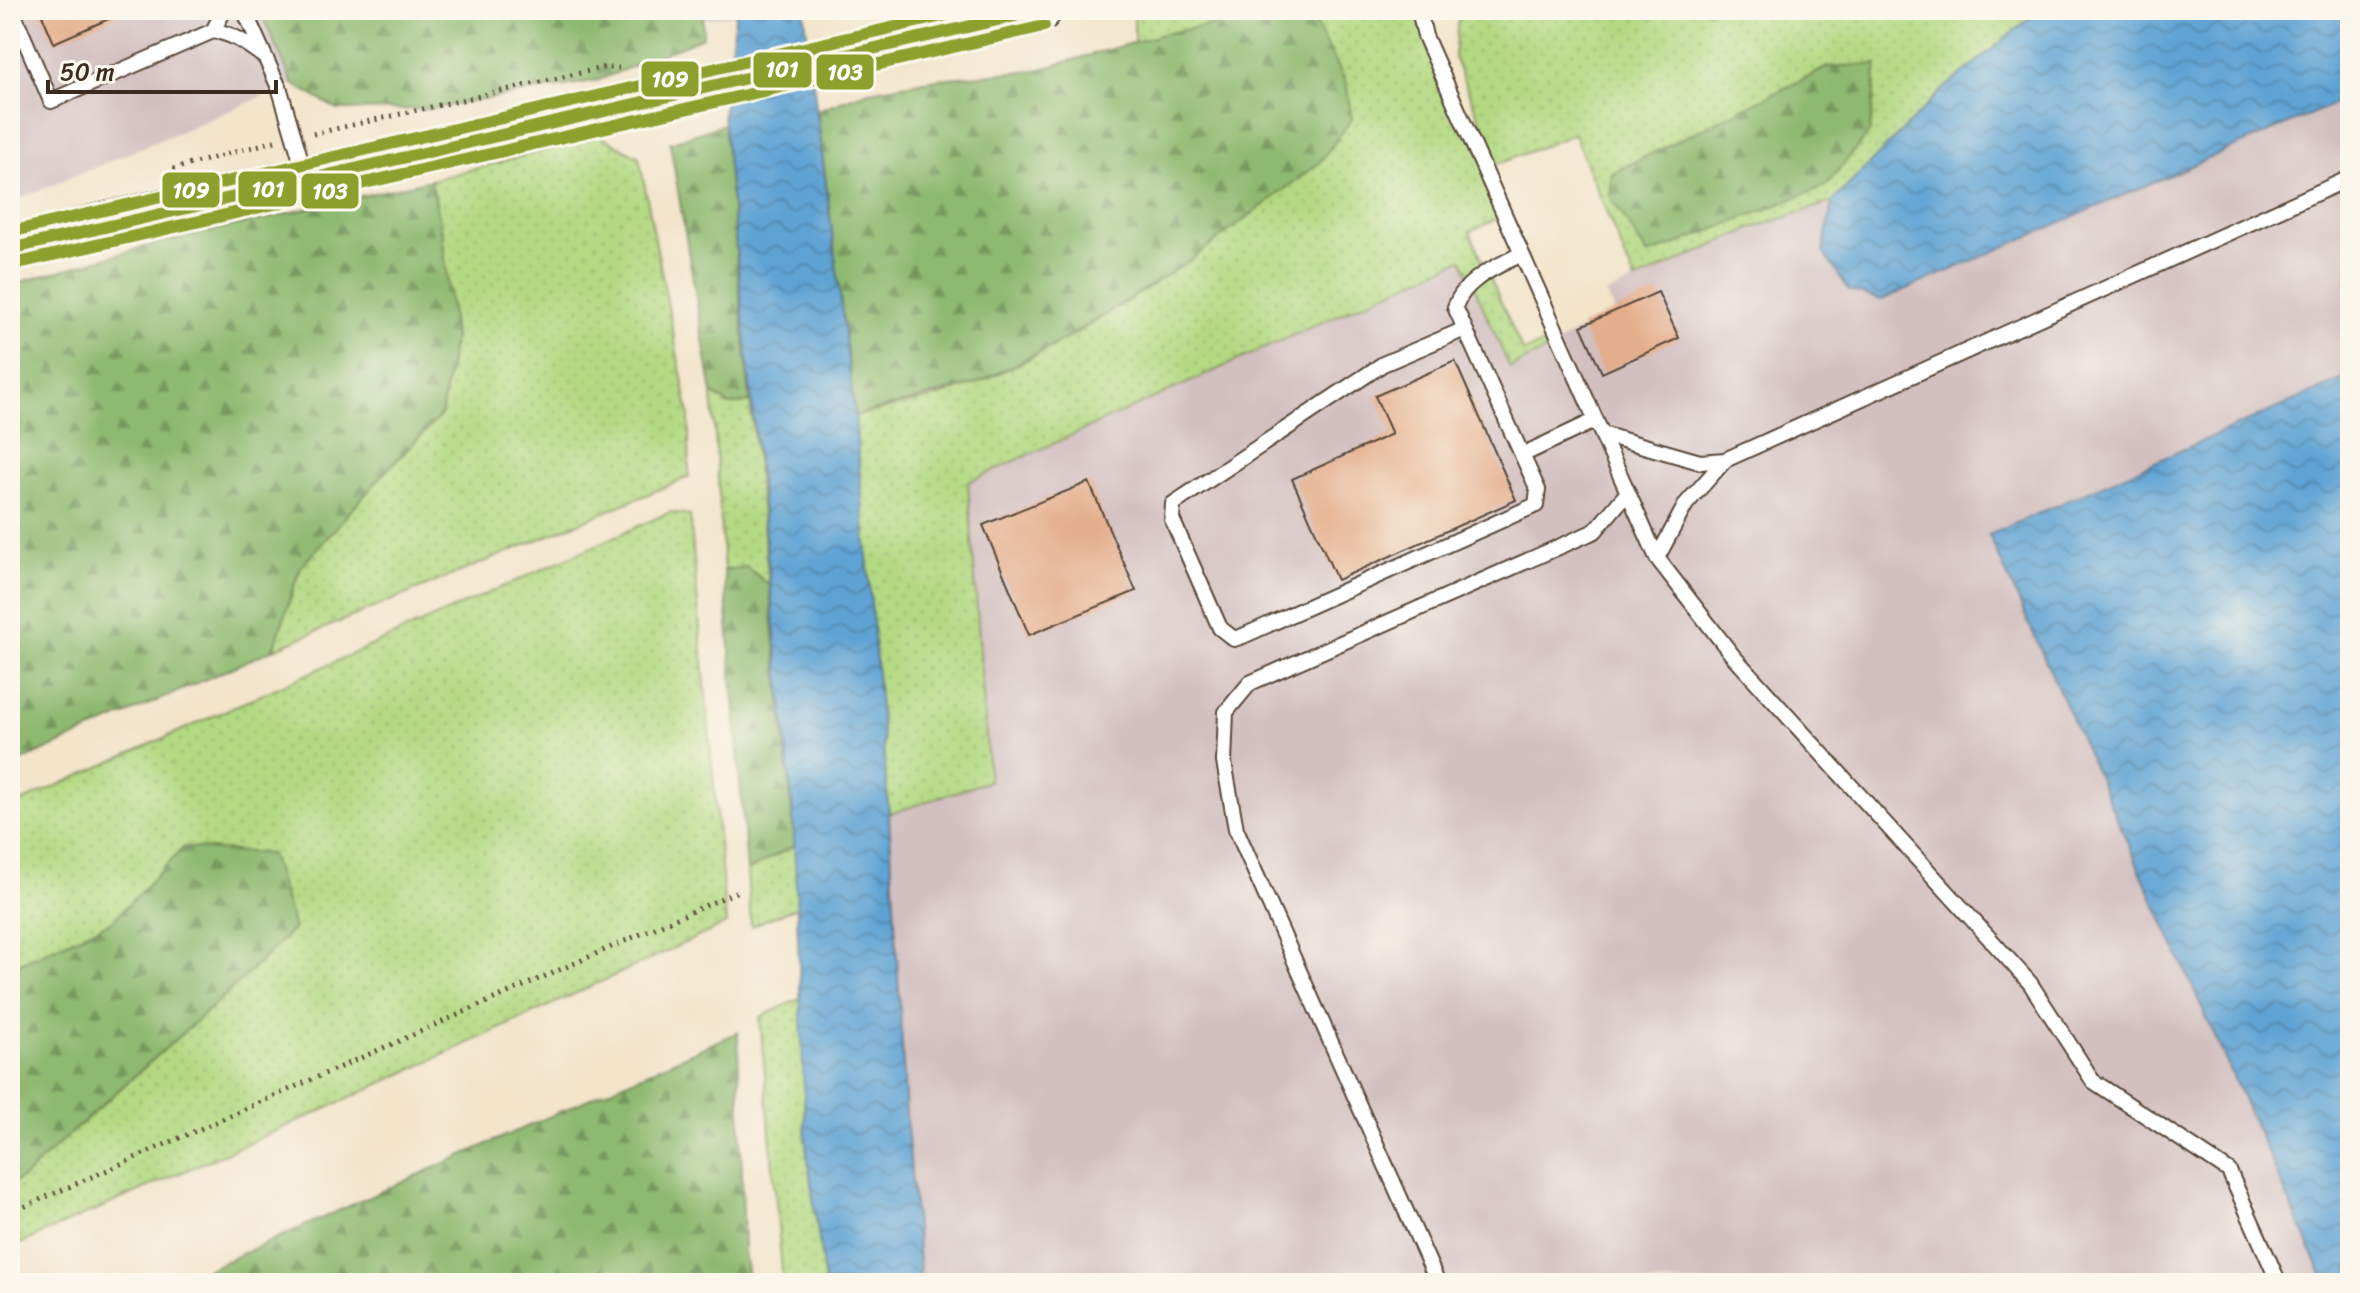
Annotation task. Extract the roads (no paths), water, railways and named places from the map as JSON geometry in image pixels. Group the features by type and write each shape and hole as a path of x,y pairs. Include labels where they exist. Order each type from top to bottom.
{"main road":[{"path":"10,249 1040,10"}],"lane":[{"path":"12,10 51,101 213,31 226,32 266,58"},
{"path":"213,31 224,10"},
{"path":"244,10 280,90 307,178"},
{"path":"1419,10 1425,36 1657,558 1733,656 2030,983 2093,1081 2229,1171 2279,1283"},
{"path":"1522,455 1599,427 1700,462 1725,460 2350,178"},
{"path":"1465,329 1383,364 1173,504 1172,519 1220,628 1234,639 1531,508 1538,499 1538,490 1522,455 1465,329 1455,307 1459,295 1473,280 1521,254"},
{"path":"1657,558 1686,504 1725,460"},
{"path":"1438,1283 1236,829 1224,762 1226,712 1250,683 1595,531 1628,492"}],"water":[{"path":"736,10 804,10 855,416 889,814 906,1115 921,1283 825,1283 806,1146 793,811 723,115"},
{"path":"2040,10 2350,10 2350,97 1882,300 1849,290 1823,252 1832,202 1941,91"},
{"path":"2350,376 2350,1283 2326,1283 1989,535"}]}
